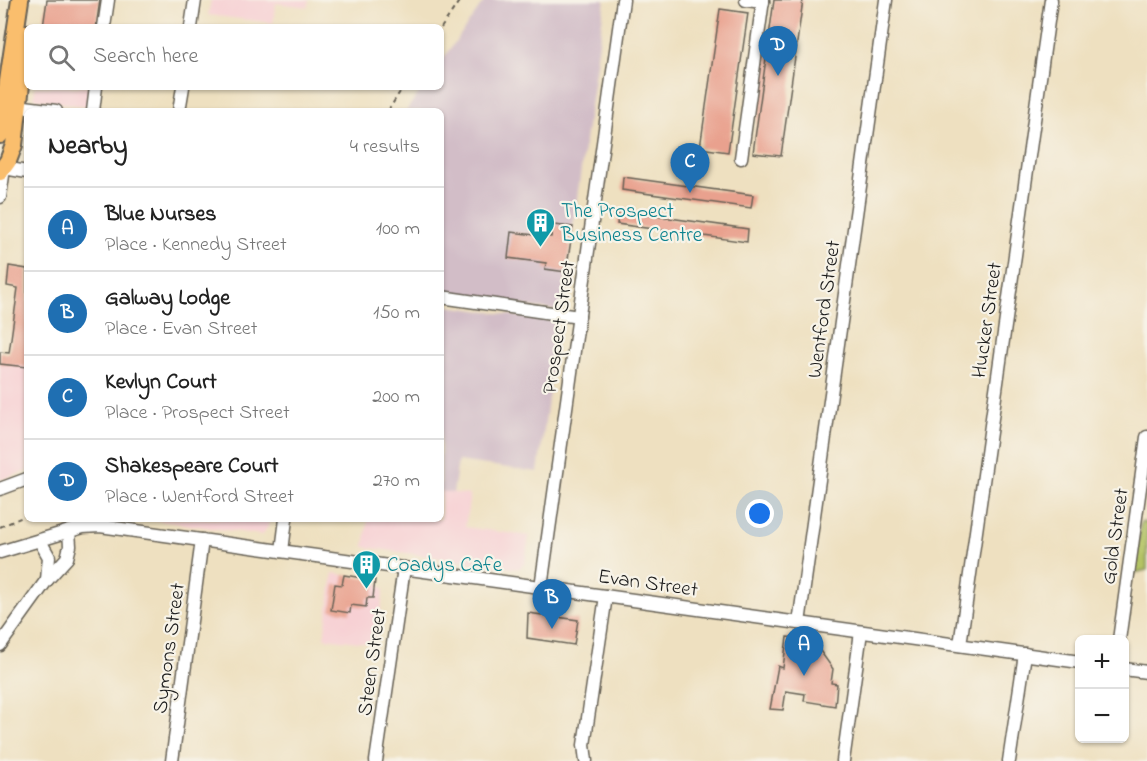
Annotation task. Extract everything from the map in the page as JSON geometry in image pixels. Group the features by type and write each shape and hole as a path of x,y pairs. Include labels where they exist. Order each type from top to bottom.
{"main road":[{"path":"2,170 14,145 8,102 20,0"},
{"path":"28,24 32,0"},
{"path":"0,135 24,44"}],"street":[{"path":"104,24 108,0"},
{"path":"191,24 195,0"},
{"name":"Prospect Street","path":"541,587 623,0"},
{"path":"741,158 763,1 746,0"},
{"name":"Wentford Street","path":"798,623 886,0"},
{"name":"Hucker Street","path":"960,645 1051,0"},
{"path":"93,108 96,90"},
{"path":"180,108 182,90"},
{"path":"8,102 40,108"},
{"path":"0,197 2,170 24,172"},
{"path":"444,297 579,318"},
{"name":"Gold Street","path":"1120,635 1147,437"},
{"path":"0,489 24,480"},
{"path":"282,551 286,522"},
{"name":"Evan Street","path":"0,552 83,527 100,526 1075,661"},
{"path":"0,645 46,581 68,555 69,531"},
{"name":"Symons Street","path":"172,761 202,540"},
{"path":"40,541 49,557 46,581"},
{"name":"Steen Street","path":"376,761 404,568"},
{"path":"578,761 585,741 606,596"},
{"path":"843,761 861,632"},
{"path":"1009,761 1025,654"},
{"path":"1129,670 1147,672"},
{"path":"585,741 586,761"}],"path":[{"path":"444,24 460,0"},
{"path":"390,108 401,90"},
{"path":"0,527 24,516"}],"shaded area":[{"path":"211,0 309,0 308,7 276,3 273,23 208,15"},
{"path":"485,0 605,0 561,311 444,294 444,108 408,108 421,90 444,90 444,58"},
{"path":"35,90 92,90 89,107 36,99"},
{"path":"444,305 553,321 558,328 538,472 458,461 453,493 444,492"},
{"path":"0,363 24,367 24,472 0,480"},
{"path":"444,491 470,495 465,527 529,536 525,563 518,569 364,547 368,522 444,522"},
{"path":"168,522 269,522 262,535"},
{"path":"333,573 375,580 384,590 375,644 324,638"}],"green space":[{"path":"1141,522 1147,523 1147,570 1134,573"}],"building":[{"path":"47,0 100,0 96,24 43,24"},
{"path":"774,0 803,0 781,156 753,153"},
{"path":"720,9 748,13 728,152 700,148"},
{"path":"623,177 753,195 751,208 622,190"},
{"path":"619,211 748,229 747,242 617,224"},
{"name":"The Prospect Business Centre","path":"553,225 573,227 566,272 545,269 546,263 508,258 511,232 551,237"},
{"path":"9,266 24,268 24,367 0,364 0,352 9,353 18,288 7,286"},
{"path":"344,575 375,580 373,598 367,598 366,607 351,605 350,613 331,610 335,584 342,585"},
{"path":"528,613 578,620 574,645 527,638"},
{"path":"787,637 812,640 812,647 818,648 833,669 831,683 837,684 835,706 804,701 805,694 786,691 783,710 770,709 778,666 783,668"}],"place":[{"name":"Shakespeare Court","path":"778,76"},
{"name":"Kevlyn Court","path":"690,193"},
{"name":"The Prospect Business Centre","path":"540,248"},
{"name":"Coadys Cafe","path":"366,590"},
{"name":"Galway Lodge","path":"552,629"},
{"name":"Blue Nurses","path":"804,676"}]}
